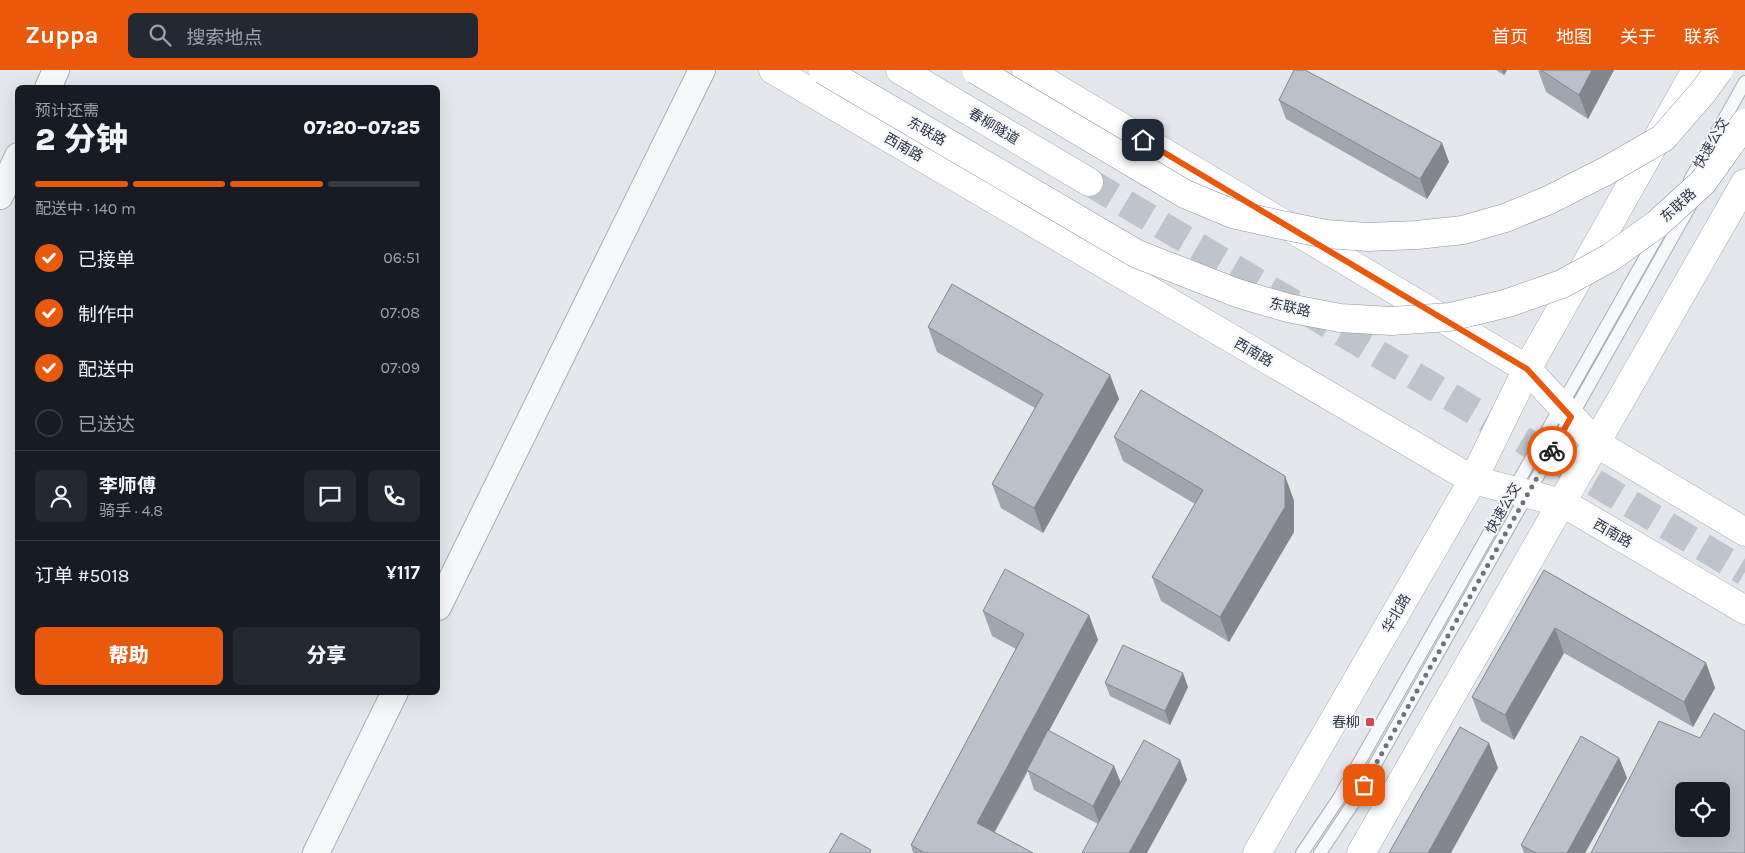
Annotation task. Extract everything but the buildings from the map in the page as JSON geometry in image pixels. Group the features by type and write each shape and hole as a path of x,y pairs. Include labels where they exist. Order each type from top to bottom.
{"main road":[{"name":"西南路","path":"772,70 1473,480 1563,503 1745,610"},
{"name":"东联路","path":"823,70 1137,254 1236,293 1288,308 1340,318 1391,321 1450,318 1508,303 1562,284 1611,257 1657,224 1703,182 1745,123"},
{"name":"春柳隧道","path":"900,70 1089,182"},
{"path":"976,70 1185,194 1233,214 1326,234 1368,237 1417,236 1463,230 1505,218 1549,200 1606,171 1663,138 1703,92 1719,70"},
{"path":"1026,70 1527,369 1596,444 1745,532"},
{"name":"华北路","path":"1257,853 1473,480 1527,369 1696,70"},
{"path":"1361,853 1745,183"}],"street":[{"path":"49,85 56,70"},
{"path":"440,602 702,70"},
{"path":"0,196 15,163"},
{"path":"316,853 394,695"}],"lane":[{"name":"快速公交","path":"1320,853 1354,802 1745,82"},
{"name":"快速公交","path":"1566,411 1745,108"},
{"name":"快速公交","path":"1302,853 1340,798 1521,492"}],"tunnel":[{"path":"1089,182 1745,572"}],"way so far":[{"path":"1364,785 1552,451"}],"place":[{"name":"春柳","path":"1370,722"}],"route":[{"path":"1143,140 1527,369 1571,417 1552,451"}]}
